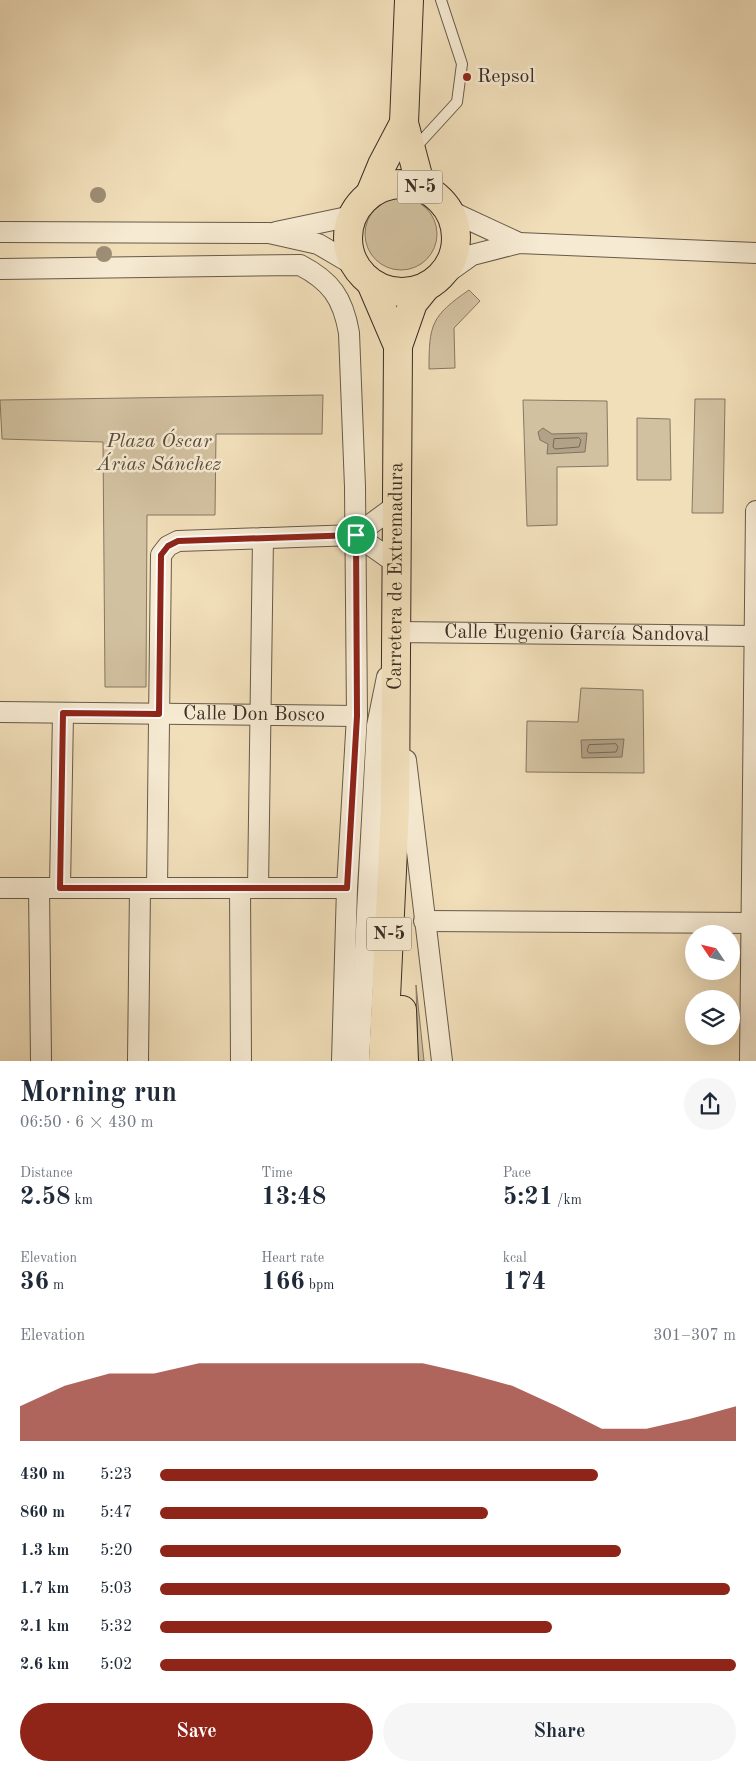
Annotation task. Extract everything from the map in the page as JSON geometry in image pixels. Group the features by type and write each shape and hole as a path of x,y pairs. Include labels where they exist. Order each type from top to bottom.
{"highway":[{"name":"Carretera de Extremadura","path":"409,0 404,123 421,187"},
{"name":"Carretera de Extremadura","path":"370,194 404,123"},
{"name":"Carretera de Extremadura","path":"383,1061 395,807 398,346 413,303 451,262 456,244 455,226 448,210 437,196 421,187 404,184 386,186 370,194 360,204 352,216 348,241 398,346"},
{"path":"363,274 398,293 412,292 433,282"},
{"name":"Carretera de Extremadura","path":"395,807 404,1061"}],"street":[{"path":"448,210 519,243"},
{"path":"269,234 352,216"},
{"path":"0,232 269,234 318,244 363,274"},
{"path":"433,282 472,255 519,243 756,253"},
{"path":"0,269 300,265 320,276 333,290 346,318 349,333 356,535 357,716 347,888 342,1061"},
{"path":"138,1061 159,714 161,555 168,546 178,541 356,535 398,504"},
{"path":"750,1061 754,923 756,511"},
{"path":"356,535 397,564"},
{"path":"241,1061 260,715 263,538"},
{"path":"359,1061 377,726 397,632"},
{"name":"Calle Eugenio García Sandoval","path":"397,632 755,636"},
{"path":"396,670 424,921 442,1061"},
{"name":"Calle Don Bosco","path":"0,712 357,716"},
{"path":"60,888 63,713"},
{"path":"0,888 347,888"},
{"path":"39,888 41,1061"},
{"path":"424,921 754,923"}],"lane":[{"path":"412,152 458,102 462,64 441,0"}],"green space":[{"path":"401,198 421,204 431,214 437,234 431,254 421,264 401,270 381,264 371,254 365,234 371,214 381,204"},
{"path":"469,290 480,301 454,328 455,368 429,369 430,342 435,323 447,307"},
{"name":"Plaza Óscar Árias Sánchez","path":"323,395 322,434 216,434 215,515 147,515 146,687 105,687 103,442 2,439 0,400"},
{"path":"695,399 725,399 723,513 692,513"},
{"path":"523,400 607,401 608,466 557,467 557,525 527,526"},
{"path":"637,418 670,419 671,480 637,480"},
{"path":"581,688 643,690 644,773 526,772 527,721 578,722"},
{"path":"416,985 424,1061 418,1061"}],"water":[{"path":"543,428 552,434 587,433 585,452 547,454 548,444 540,440 538,432"},
{"path":"624,739 622,757 582,758 581,740"}],"place":[{"name":"Repsol","path":"467,77"}],"route":[{"path":"356,535 357,716 347,888 60,888 63,713 159,714 161,555 168,546 178,541 356,535"}]}
